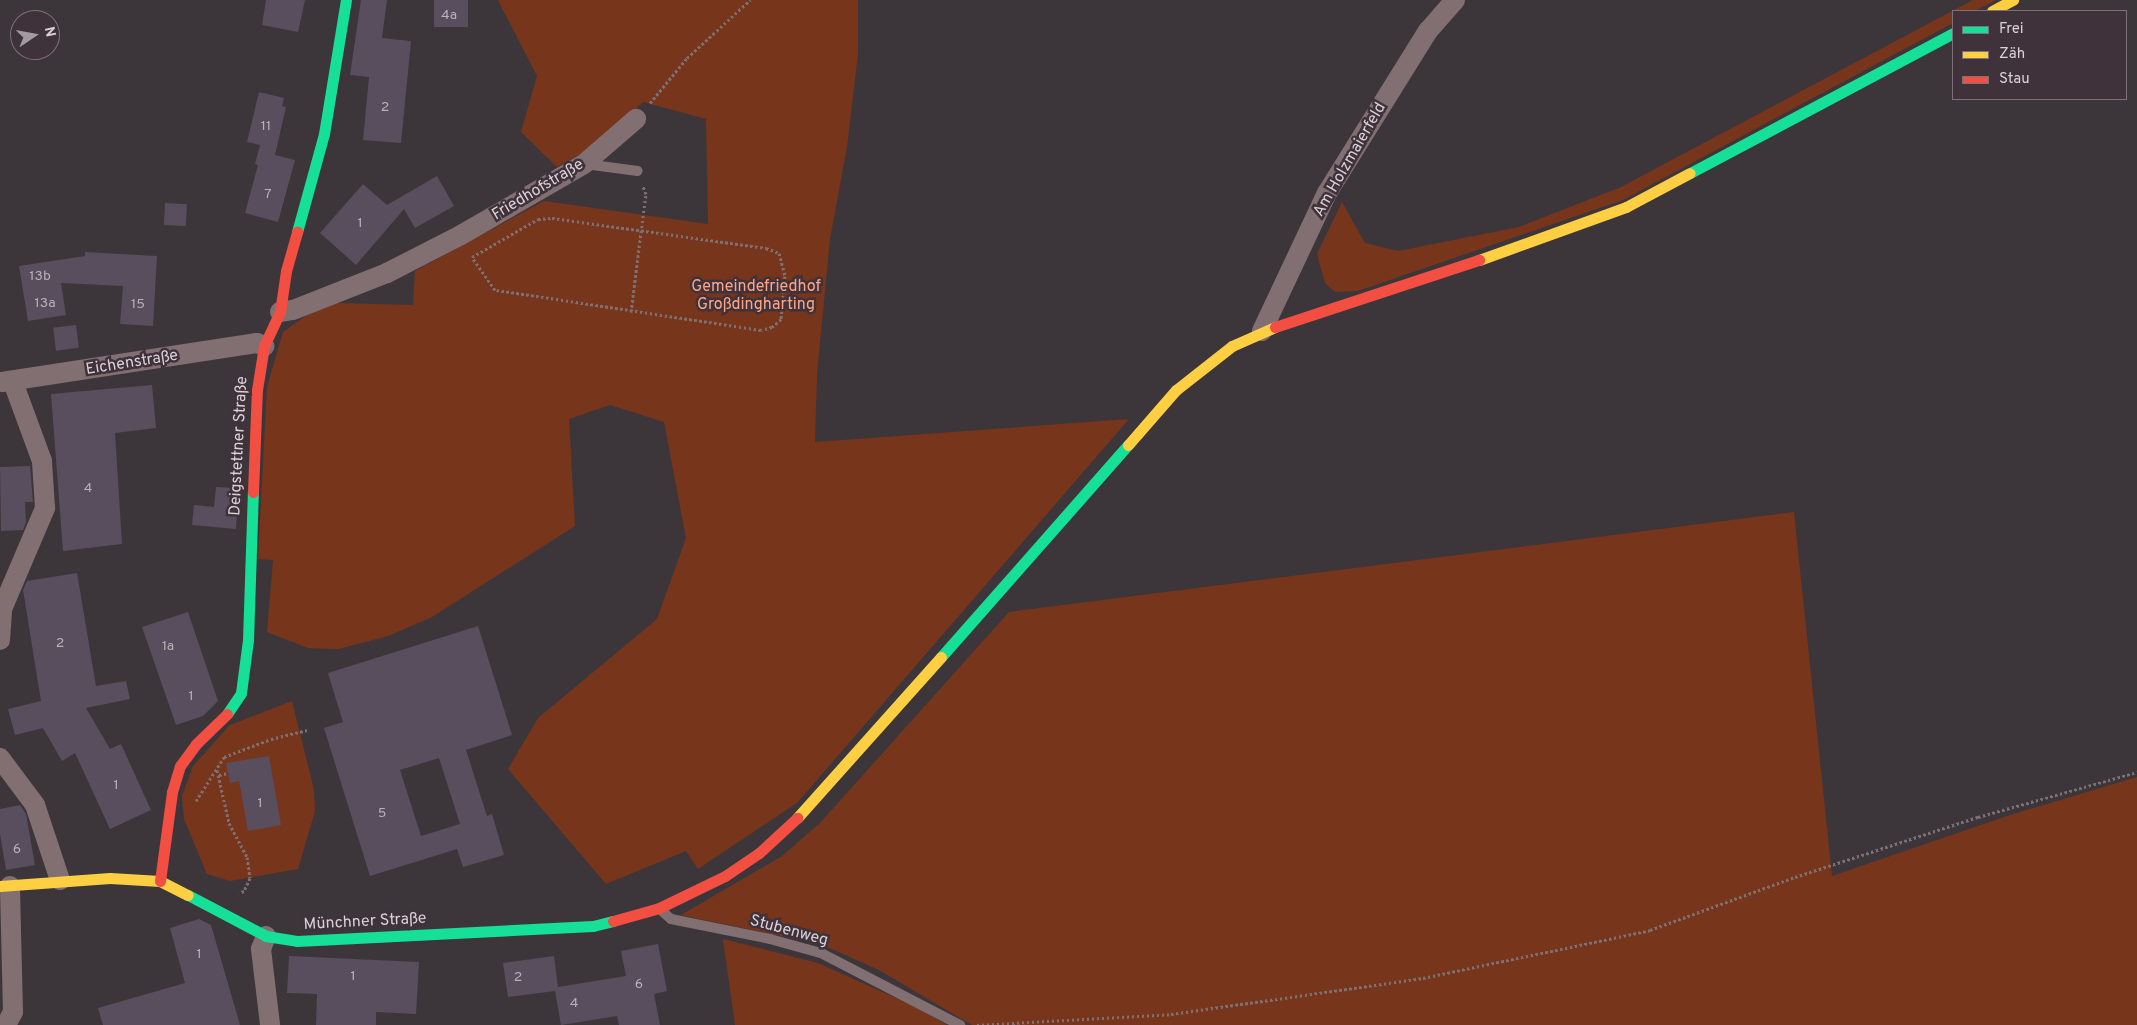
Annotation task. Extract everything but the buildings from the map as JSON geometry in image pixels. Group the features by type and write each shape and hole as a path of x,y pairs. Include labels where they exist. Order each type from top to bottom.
{"street":[{"name":"Deigstettner Straße","path":"160,881 172,792 180,766 196,744 229,712 241,693 248,640 257,390 264,346 280,312 286,271 324,134 346,0"},
{"name":"Am Holzmaierfeld","path":"1262,331 1327,193 1428,31 1456,0"},
{"path":"1994,10 2013,0"},
{"name":"Münchner Straße","path":"5,886 60,880 110,878 160,881 266,936 297,941 593,926 659,908 725,876 759,853 849,765 1176,390 1205,365 1262,331 1546,238 1626,207 1952,33"},
{"name":"Friedhofstraße","path":"280,312 293,310 387,273 584,164 636,118"},
{"name":"Eichenstraße","path":"7,382 257,343 264,346"},
{"path":"0,640 2,609 45,508 42,461 7,382"},
{"path":"0,758 35,805 60,880"},
{"path":"5,886 13,1012 6,1025"},
{"path":"266,936 261,949 270,1025"}],"lane":[{"path":"584,164 638,171"},
{"name":"Stubenweg","path":"659,908 671,919 770,939 821,954 960,1025"}],"path":[{"path":"636,118 688,58 750,0"},
{"path":"631,312 646,194 638,171"},
{"path":"538,219 641,230 766,248 779,253 786,276 784,310 772,327 761,330 631,312 495,290 472,257 538,219"},
{"path":"170,818 184,819 224,757 271,739 307,730"},
{"path":"217,770 229,823 247,856 250,878 244,891 232,896"},
{"path":"977,1025 1171,1014 1423,978 1650,930 1795,877 1932,832 2137,772"},
{"path":"219,775 228,773"}],"green space":[{"name":"Gemeindefriedhof Großdingharting","path":"498,0 858,0 858,54 847,147 830,239 817,374 815,442 1129,419 797,803 698,869 686,851 606,884 508,769 538,718 657,619 686,538 664,422 610,405 569,419 575,526 432,617 388,636 339,649 308,648 267,632 273,560 258,559 267,387 283,332 310,313 337,303 413,305 415,271 544,201 708,224 706,119 643,102 589,149 557,167 521,132 537,76"},
{"path":"1973,0 1996,0 1977,10 1954,10"},
{"path":"1952,11 1952,24 1623,200 1358,291 1335,292 1325,283 1317,254 1342,202 1365,243 1398,251 1519,227 1621,187"},
{"path":"1794,512 1832,876 2010,815 2137,777 2137,1025 972,1025 879,970 823,945 681,915 782,856 820,823 1009,612"},
{"path":"292,701 314,790 315,811 298,869 230,881 207,874 184,819 182,796 193,766 230,725"},
{"path":"723,939 818,963 916,1007 947,1025 735,1025"}],"traffic: fast":[{"path":"297,232 324,134 346,0"},
{"path":"1690,173 1952,34"},
{"path":"941,657 1128,445"},
{"path":"227,714 241,693 248,640 253,492"},
{"path":"188,895 266,936 297,941 593,926 613,921"}],"traffic: slow":[{"path":"1994,10 2013,0"},
{"path":"1479,260 1626,207 1690,173"},
{"path":"1128,445 1176,390 1232,346 1275,327"},
{"path":"797,818 941,657"},
{"path":"0,886 110,878 160,881 188,895"}],"traffic: jam":[{"path":"253,492 257,390 264,346 280,312 286,271 297,232"},
{"path":"1275,327 1479,260"},
{"path":"160,881 172,792 180,766 196,744 227,714"},
{"path":"613,921 659,908 725,876 759,853 797,818"}]}
